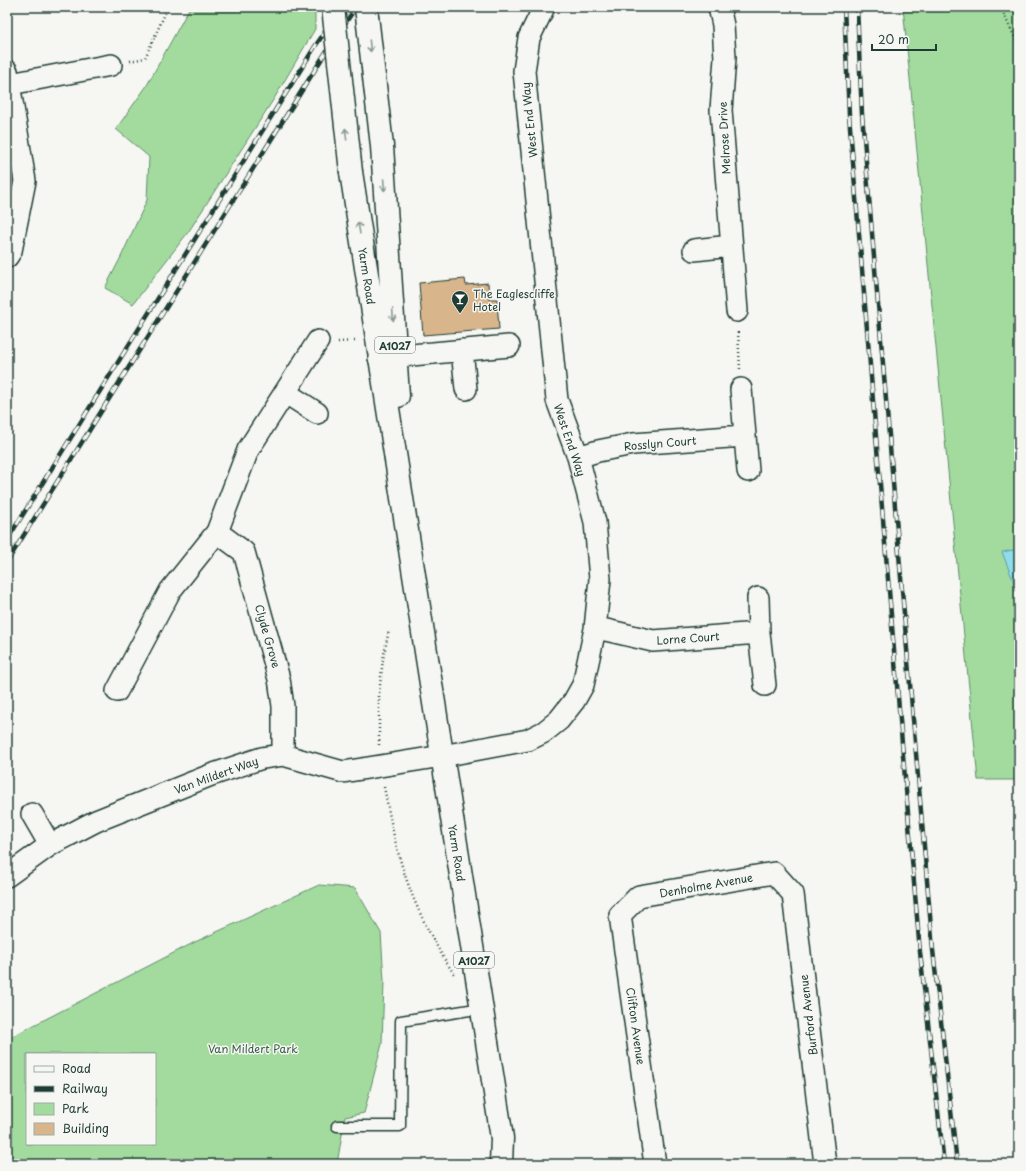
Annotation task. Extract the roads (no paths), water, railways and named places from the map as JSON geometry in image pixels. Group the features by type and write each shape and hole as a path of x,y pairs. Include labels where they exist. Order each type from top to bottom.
{"main road":[{"name":"Yarm Road","path":"333,7 351,172 387,358 408,543 502,1138 501,1164"},
{"name":"Yarm Road","path":"366,7 382,146 387,358"}],"street":[{"name":"West End Way","path":"442,756 528,740 544,732 559,720 574,701 583,685 595,629 600,579 595,522 578,457 556,400 524,71 529,38 544,7"},
{"name":"Melrose Drive","path":"719,7 723,25 725,58 721,110 737,311"},
{"path":"7,257 11,251 16,179 9,78 111,65"},
{"path":"694,250 731,246"},
{"path":"117,691 170,591 217,532 248,450 286,393 325,342"},
{"path":"387,358 509,346"},
{"path":"462,350 466,389"},
{"path":"741,389 748,471"},
{"path":"286,393 317,413"},
{"name":"Rosslyn Court","path":"578,457 598,451 634,444 744,436"},
{"name":"Clyde Grove","path":"217,532 244,552 280,679 283,706 283,755"},
{"path":"758,598 759,633 765,685"},
{"name":"Lorne Court","path":"595,629 606,630 653,641 759,633"},
{"name":"Van Mildert Way","path":"7,876 50,845 96,821 211,775 262,758 283,755 343,772 442,756"},
{"path":"32,814 50,845"},
{"name":"Denholme Avenue","path":"639,896 774,873"},
{"name":"Burford Avenue","path":"774,873 793,894 825,1164"},
{"name":"Clifton Avenue","path":"639,896 620,915 655,1164"}],"lane":[{"path":"337,1126 400,1126 401,1021 482,1008"}],"water":[{"path":"1019,549 1019,587 1014,583 1002,552"}],"railway":[{"path":"7,540 316,45 342,7"},
{"path":"7,562 326,52 356,7"},
{"path":"844,7 849,115 920,952 944,1164"},
{"path":"857,7 862,114 908,661 933,950 957,1164"}],"place":[{"name":"The Eaglescliffe Hotel","path":"460,314"}],"park label":[{"name":"Van Mildert Park","path":"253,1048"}]}
